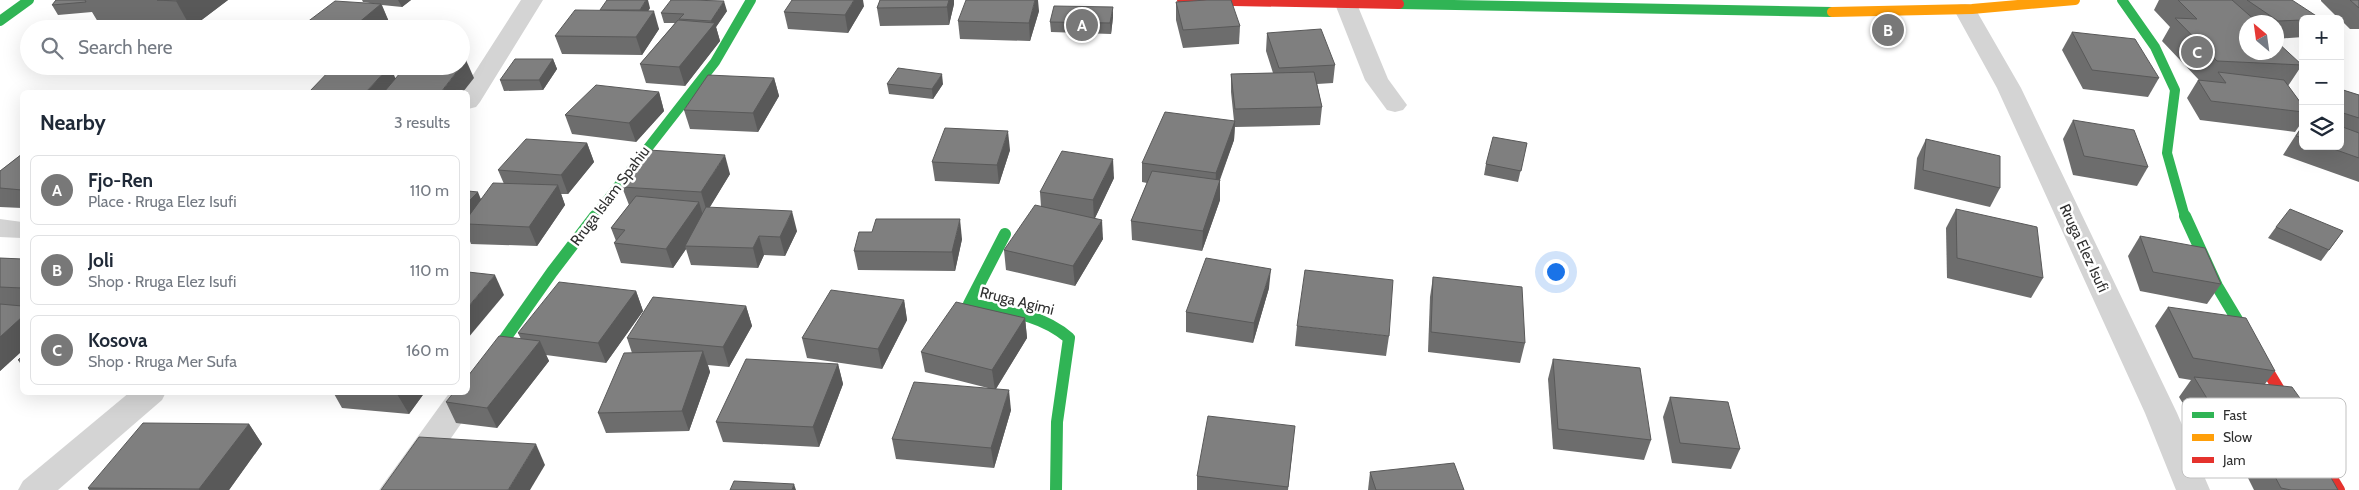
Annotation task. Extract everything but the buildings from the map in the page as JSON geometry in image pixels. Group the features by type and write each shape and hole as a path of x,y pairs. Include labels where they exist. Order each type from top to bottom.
{"street":[{"path":"0,21 29,0"},
{"path":"470,99 532,0"},
{"name":"Rruga Islam Spahiu","path":"470,388 552,272 715,62 751,0"},
{"path":"1182,0 1288,1 1346,4 1724,5 1965,10 2016,8 2075,0"},
{"path":"2122,0 2155,47 2176,90 2167,153 2185,217 2217,286 2284,398"},
{"path":"1346,4 1377,80 1395,105"},
{"name":"Rruga Elez Isufi","path":"1965,10 2009,88 2161,413 2182,464"},
{"path":"0,228 20,230"},
{"name":"Rruga Agimi","path":"1005,234 969,304 1050,322 1063,329 1069,338 1057,422 1056,490"},
{"path":"35,490 147,395"},
{"name":"Rruga Islam Spahiu","path":"396,490 465,395"},
{"name":"Rruga Elez Isufi","path":"2188,478 2193,490"},
{"path":"2332,478 2339,490"}],"traffic: fast":[{"path":"0,21 29,0"},
{"path":"470,388 552,272 715,62 751,0"},
{"path":"2122,0 2155,47 2175,90 2167,153 2185,217 2217,286 2254,348"},
{"path":"1399,4 1832,12"},
{"path":"1005,234 969,304 1035,318 1059,329 1069,338 1057,422 1056,490"}],"traffic: slow":[{"path":"1832,12 1972,9 2075,0"}],"traffic: jam":[{"path":"1182,0 1399,4"},
{"path":"2254,348 2284,398"},
{"path":"2332,478 2339,490"}],"place":[{"name":"Fjo-Ren","path":"1082,25"},
{"name":"Joli","path":"1888,30"},
{"name":"Kosova","path":"2197,52"}]}
